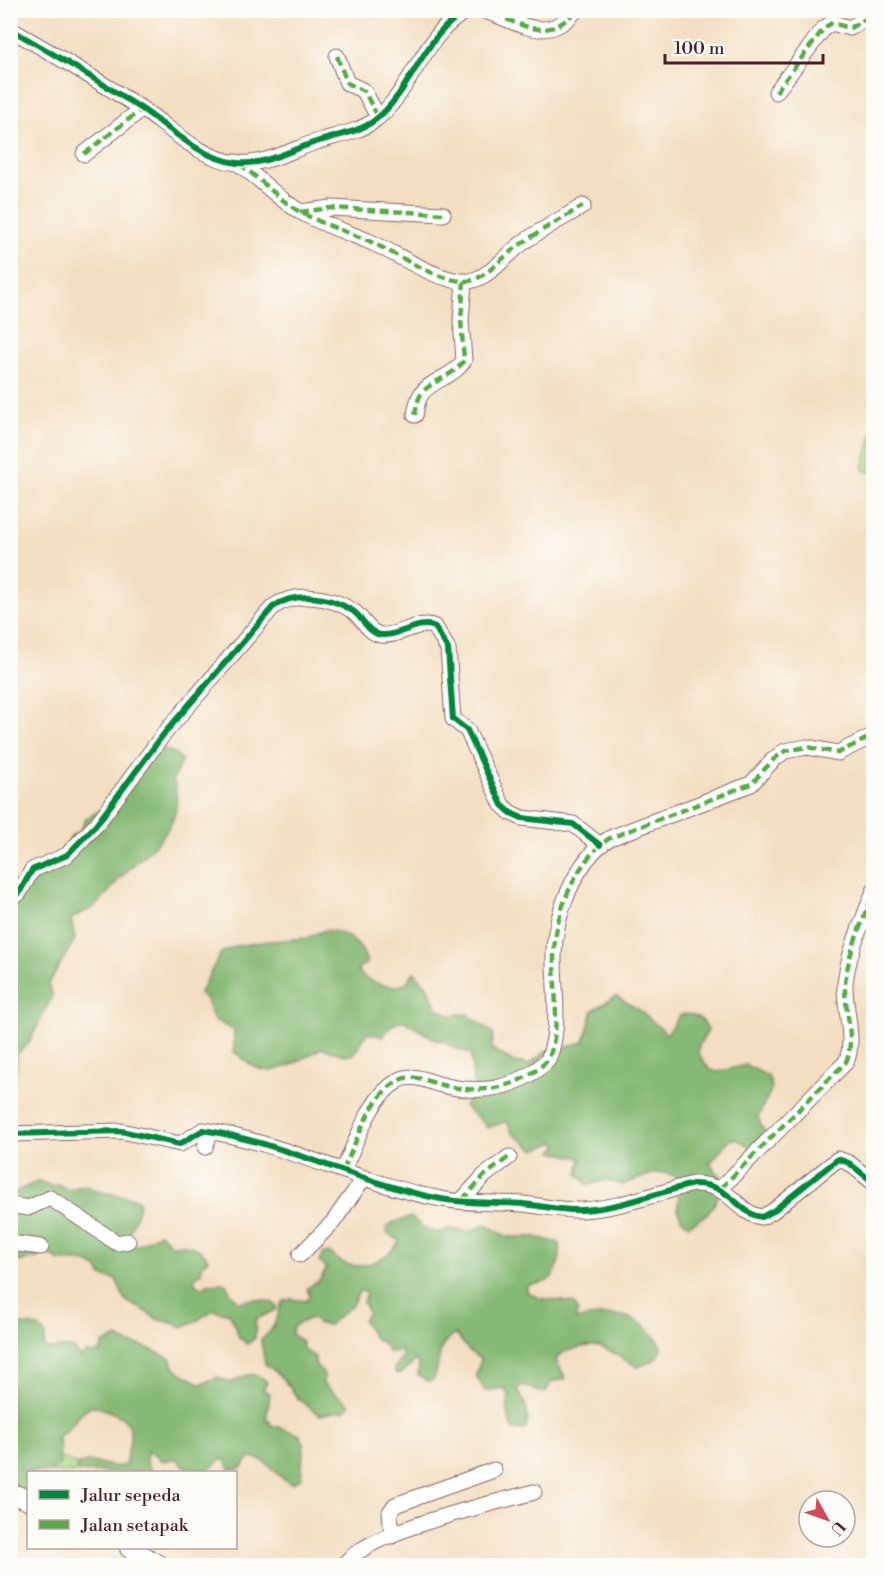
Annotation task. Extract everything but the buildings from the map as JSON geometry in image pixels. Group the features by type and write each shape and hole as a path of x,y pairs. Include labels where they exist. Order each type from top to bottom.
{"main road":[{"path":"10,1493 27,1500"},
{"path":"132,1549 159,1566"}],"street":[{"path":"236,162 264,160 368,125 404,87 429,48 450,24 469,10"},
{"path":"481,10 538,31 561,23 576,10"},
{"path":"776,92 824,28 832,23 850,28 873,14"},
{"path":"10,29 142,109 192,146 236,162 300,212 424,268 464,281 470,281 488,271 528,239 583,206"},
{"path":"337,56 347,83 364,92 378,117"},
{"path":"84,154 142,109"},
{"path":"300,212 331,208 443,214"},
{"path":"415,415 420,397 428,387 461,366 464,360 461,320 464,281"},
{"path":"10,900 19,892 32,870 67,855 96,825 163,735 273,606 294,597 320,598 335,602 353,611 371,631 378,634 391,636 426,624 435,627 448,649 453,719 467,730 502,805 522,818 573,824 600,845"},
{"path":"343,1170 374,1107 384,1093 399,1080 414,1077 467,1090 490,1090 516,1082 548,1059 553,1040 555,940 568,893 575,878 600,845 610,838 751,784 774,759 785,751 807,747 838,753 873,735"},
{"path":"721,1188 846,1062 849,1053 847,973 873,891"},
{"path":"10,1134 121,1131 180,1144 186,1143 199,1131 211,1131 250,1139 364,1178 442,1199 584,1210 624,1203 693,1184 704,1184 721,1188 752,1214 762,1217 773,1211 838,1159 849,1163 873,1183"},
{"path":"205,1147 211,1131"},
{"path":"462,1200 493,1167 509,1157"},
{"path":"300,1255 333,1222 364,1178"},
{"path":"10,1205 28,1208 50,1198 117,1243 128,1241"},
{"path":"10,1244 41,1247"},
{"path":"392,1536 390,1512 395,1505 494,1470"},
{"path":"343,1566 355,1551 417,1526 534,1492"}],"green space":[{"path":"873,431 873,473 863,470"},
{"path":"164,749 174,753 182,760 173,780 177,796 172,822 155,844 123,875 99,903 71,920 75,939 48,985 52,993 50,1000 29,1043 18,1053 11,1085 11,891 19,879 65,852 71,836 80,831 86,818 102,810 152,750"},
{"path":"325,930 346,936 357,944 367,963 358,968 359,973 368,979 394,986 406,982 414,972 428,987 437,1008 449,1015 467,1014 493,1033 492,1049 513,1062 529,1064 547,1051 584,1042 593,1010 616,996 638,1009 667,1034 680,1015 689,1014 697,1017 708,1031 699,1045 698,1053 710,1070 718,1072 746,1065 768,1076 772,1088 758,1117 761,1126 771,1140 757,1153 740,1140 734,1139 726,1143 710,1163 722,1178 719,1194 708,1212 696,1222 688,1225 678,1211 681,1181 675,1176 661,1173 645,1176 623,1185 606,1180 588,1185 578,1174 581,1158 553,1152 558,1145 555,1142 535,1150 512,1133 507,1121 487,1128 464,1106 475,1086 470,1053 452,1047 441,1039 438,1041 403,1020 392,1025 383,1037 367,1033 353,1055 322,1048 282,1068 265,1070 251,1065 234,1052 234,1030 214,1020 205,998 199,994 221,953 236,946 307,938"},
{"path":"39,1181 53,1187 58,1184 68,1190 85,1185 96,1191 134,1198 139,1201 139,1207 130,1233 130,1244 139,1245 160,1233 171,1245 187,1245 198,1249 208,1260 202,1265 201,1272 194,1279 195,1283 203,1288 207,1284 226,1283 231,1294 240,1302 254,1299 264,1300 277,1306 276,1310 256,1319 255,1338 247,1344 239,1337 230,1314 213,1310 182,1327 158,1319 126,1300 117,1280 102,1276 97,1268 83,1261 59,1261 44,1251 37,1258 11,1263 11,1194"},
{"path":"411,1217 424,1228 437,1233 450,1229 468,1232 486,1225 508,1237 535,1237 559,1243 559,1258 554,1274 545,1282 527,1285 527,1292 539,1298 574,1303 578,1311 575,1320 614,1315 635,1320 654,1335 662,1348 660,1352 652,1360 637,1367 606,1349 598,1347 581,1347 562,1353 556,1360 566,1379 551,1382 546,1392 539,1392 523,1385 517,1389 523,1399 528,1418 526,1429 513,1430 507,1412 509,1395 504,1388 485,1391 476,1375 481,1359 469,1351 456,1334 444,1343 441,1349 433,1380 427,1381 418,1375 419,1364 416,1360 402,1373 396,1374 394,1369 403,1356 401,1351 388,1352 384,1344 373,1337 363,1320 368,1313 363,1302 367,1293 360,1290 352,1305 329,1325 319,1324 311,1318 293,1326 292,1334 302,1342 303,1349 315,1357 315,1364 324,1374 323,1384 350,1405 346,1410 319,1415 299,1400 279,1375 265,1364 261,1340 273,1327 282,1302 291,1299 306,1301 310,1297 307,1288 319,1281 327,1268 319,1262 323,1253 331,1253 339,1260 357,1266 377,1261 386,1256 400,1241 387,1233 387,1228 392,1223"},
{"path":"23,1325 39,1327 45,1334 44,1345 47,1349 66,1347 73,1349 80,1357 87,1352 90,1354 101,1352 102,1344 118,1337 129,1344 140,1345 170,1358 176,1370 201,1384 218,1377 231,1383 249,1375 263,1378 267,1382 263,1390 270,1393 266,1421 299,1434 304,1443 301,1478 292,1484 280,1477 266,1463 255,1458 249,1458 242,1467 237,1469 230,1469 226,1461 221,1459 204,1471 194,1471 188,1469 177,1459 162,1461 155,1454 147,1452 146,1461 151,1471 78,1471 76,1467 88,1462 112,1466 125,1465 130,1441 129,1425 118,1415 94,1406 83,1411 59,1436 60,1464 50,1471 27,1471 27,1490 21,1490 11,1482 11,1328"},
{"path":"56,1456 83,1466 85,1471 43,1471"}],"marked path":[{"path":"481,10 530,28 542,29 553,27 564,21 576,10"},
{"path":"776,92 824,28 832,23 850,28 874,14"},
{"path":"337,56 347,83 364,91 378,117"},
{"path":"84,154 142,109"},
{"path":"239,164 300,212 367,240 435,274 462,281 473,280 484,274 521,244 583,206"},
{"path":"300,212 331,208 443,214"},
{"path":"415,415 419,398 424,391 455,371 464,360 461,320 464,281"},
{"path":"343,1170 372,1109 388,1088 398,1081 413,1077 468,1089 496,1088 523,1078 548,1060 556,1023 554,959 557,926 562,908 568,891 586,860 610,838 751,784 774,759 785,751 807,747 838,753 874,735"},
{"path":"721,1188 846,1062 850,1044 845,984 856,937 874,891"},
{"path":"462,1200 484,1176 509,1157"}],"cycle path":[{"path":"10,29 139,107 197,148 223,160 247,163 267,160 354,131 375,120 399,94 441,32 454,19 469,10"},
{"path":"10,900 19,893 32,870 67,855 96,825 163,735 273,607 302,597 324,599 344,606 357,614 376,634 388,635 423,625 435,627 448,649 453,719 467,730 502,805 511,813 522,818 573,824 600,845"},
{"path":"10,1134 121,1131 180,1144 203,1130 263,1144 381,1183 441,1199 523,1204 567,1210 596,1209 693,1184 717,1188 747,1211 762,1217 773,1211 838,1159 849,1163 874,1183"}]}
